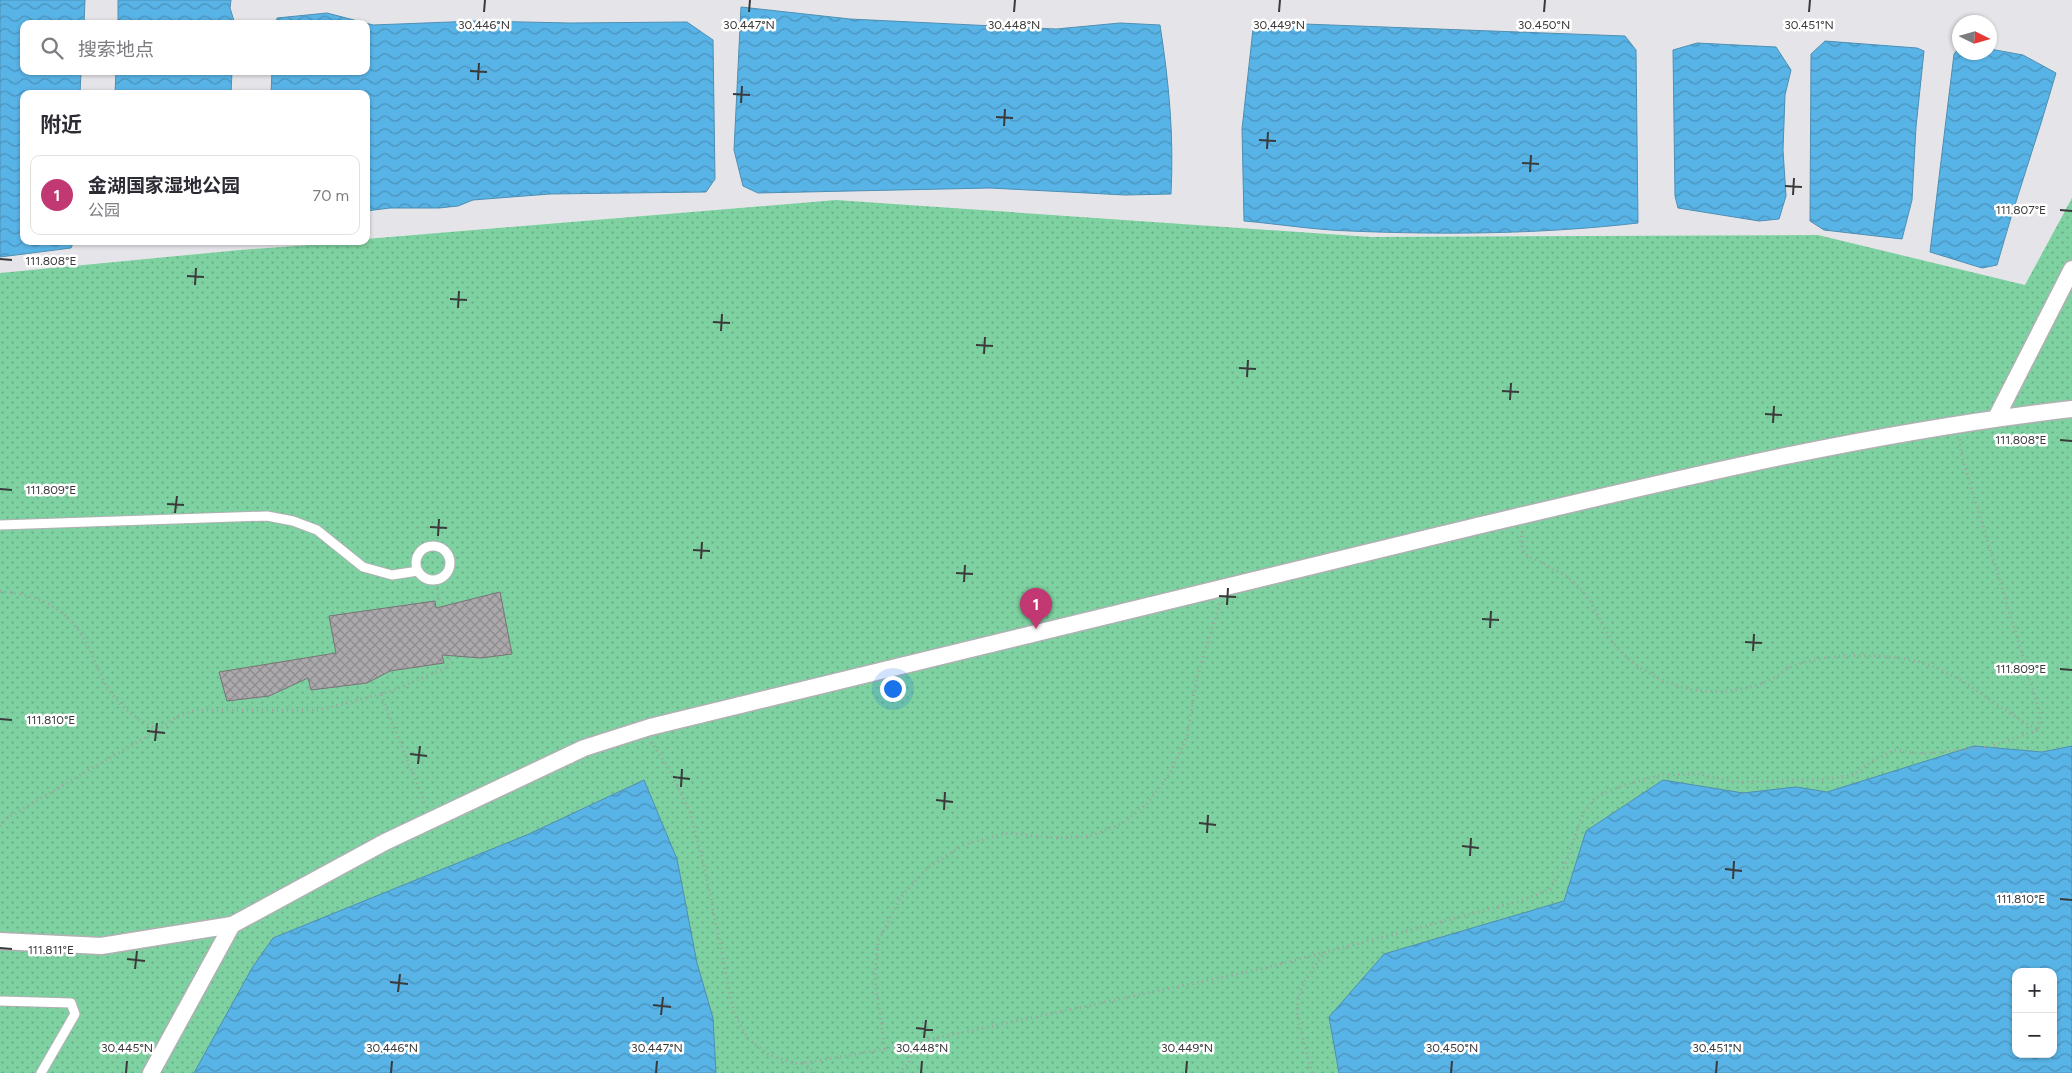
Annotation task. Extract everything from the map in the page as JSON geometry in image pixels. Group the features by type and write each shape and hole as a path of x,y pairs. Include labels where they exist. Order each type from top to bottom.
{"street":[{"path":"1996,418 2072,269"},
{"path":"0,942 101,946 232,925 385,842 584,748 643,729 1753,461 1996,418 2072,409"},
{"path":"151,1073 232,925"}],"lane":[{"path":"0,525 267,516 293,520 317,530 363,567 392,575 418,572"},
{"path":"431,546 442,548 449,557 449,568 443,577 436,579 426,579 418,572 416,560 421,551 431,546"},
{"path":"0,1001 71,1003 75,1014 41,1073"}],"path":[{"path":"1960,424 1961,454 2041,716 2038,730"},
{"path":"1522,516 1521,543 1525,554 1564,574 1585,594 1615,645 1636,664 1667,682 1696,690 1720,692 1748,688 1772,679 1793,666 1830,658 1866,656 1900,658 1930,665 1970,684 2038,730"},
{"path":"436,579 440,603"},
{"path":"885,1049 878,1017 875,980 878,941 900,898 929,867 964,844 1008,833 1056,838 1090,836 1123,823 1148,803 1171,772 1187,736 1197,677 1224,588"},
{"path":"0,591 28,595 51,605 69,618 82,634 101,676 115,698 131,714 158,730"},
{"path":"0,826 6,819 158,730 178,716 196,710 319,710 381,695 447,667 450,658"},
{"path":"381,695 432,820"},
{"path":"643,729 668,767 690,812 706,875 734,1012 748,1038 769,1055 798,1064 885,1049 1265,968 1520,901 1550,889 1564,867 1583,814 1596,797 1624,785 1662,775 1700,774 1734,782 1820,780 1853,775 1874,760 1894,750 1922,754 1989,748 2038,730"},
{"path":"0,818 6,819"},
{"path":"1312,1073 1296,1008 1299,991 1307,974 1326,952"},
{"path":"899,1073 909,1063 914,1043"},
{"path":"803,1063 816,1073"}],"green space":[{"path":"2072,198 2072,1073 0,1073 0,273 240,250 310,245 370,245 370,239 836,200 1371,237 1818,235 2025,285"}],"water":[{"path":"0,0 85,0 84,20 20,20 20,75 81,75 80,90 20,90 20,245 72,245 71,248 0,257"},
{"path":"118,0 231,0 230,8 234,20 118,20"},
{"path":"741,7 850,19 1056,29 1120,23 1160,25 1170,109 1172,151 1171,194 1125,195 990,188 758,193 743,186 734,150"},
{"path":"327,13 354,20 277,20 277,18"},
{"path":"476,21 570,23 687,22 713,40 715,179 706,192 550,194 473,200 458,206 439,208 390,208 370,210 370,90 271,90 272,75 370,75 370,24"},
{"path":"1277,23 1625,36 1636,50 1638,223 1494,233 1422,233 1337,230 1244,221 1242,129 1253,29"},
{"path":"1825,41 1917,48 1924,51 1916,127 1912,200 1902,239 1824,230 1810,221 1811,54"},
{"path":"1697,43 1776,47 1791,70 1785,95 1783,150 1786,196 1779,219 1759,221 1678,208 1675,196 1673,50"},
{"path":"1997,50 2023,55 2056,73 1997,265 1982,268 1930,252 1953,60 1997,60"},
{"path":"116,75 232,75 231,90 115,90"},
{"path":"1974,746 2042,752 2072,746 2072,1073 1339,1073 1329,1017 1384,954 1564,901 1586,831 1663,780 1743,793 1796,787 1827,792"},
{"path":"644,780 677,859 697,963 713,1018 716,1073 194,1073 252,968 273,938 529,834"}],"building":[{"path":"500,592 512,654 481,658 442,655 444,663 390,671 367,683 311,690 308,678 269,696 227,701 219,672 336,653 329,616 435,601 436,608"}],"place":[{"name":"金湖国家湿地公园","path":"1036,629"}]}
